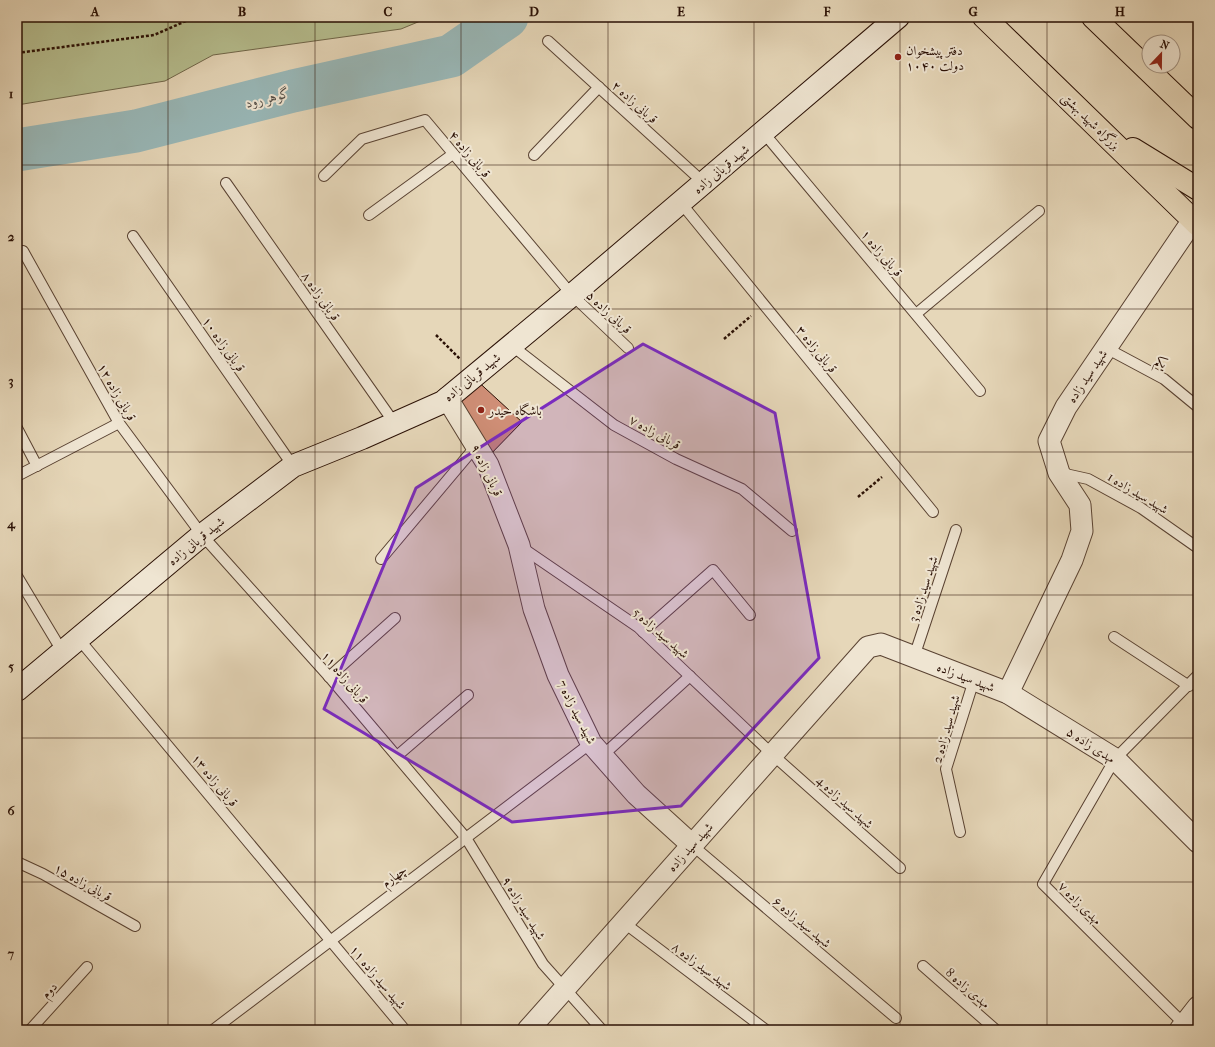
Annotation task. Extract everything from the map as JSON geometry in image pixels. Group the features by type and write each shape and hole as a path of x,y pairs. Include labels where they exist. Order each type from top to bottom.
{"highway":[{"name":"بزرگراه شهید بهشتی","path":"984,17 1196,222"},
{"path":"1093,17 1198,118"},
{"path":"1097,126 1198,189"}],"street":[{"name":"شهید قربانی زاده","path":"17,690 70,644 202,535 293,466 394,424 447,398 572,295 898,17"},
{"name":"شهید سید زاده","path":"528,1030 868,647 881,644 1008,693 1072,560 1082,531 1080,505 1060,473 1049,441 1066,407 1196,222"},
{"name":"قربانی زاده ۹","path":"447,398 488,465 520,545"},
{"name":"شهید سید زاده 7","path":"520,545 534,608 558,675 596,750 636,794 692,846"},
{"name":"مهدی زاده ۵","path":"1008,693 1114,759 1198,842"},
{"path":"1182,1027 1198,1007"}],"lane":[{"name":"قربانی زاده ۲","path":"548,41 704,183"},
{"path":"534,155 599,87"},
{"name":"قربانی زاده ۴","path":"324,176 362,139 425,120 572,295"},
{"name":"قربانی زاده ۱","path":"763,132 980,391"},
{"path":"369,215 453,154"},
{"name":"قربانی زاده ۸","path":"226,183 394,424"},
{"name":"قربانی زاده ۳","path":"681,202 763,305 933,512"},
{"path":"916,314 1039,211"},
{"name":"قربانی زاده ۱۰","path":"133,236 293,466"},
{"name":"قربانی زاده ۱۲","path":"23,251 119,423 202,535"},
{"name":"قربانی زاده ۵","path":"572,295 628,348"},
{"name":"قربانی زاده ۷","path":"512,345 614,425 676,459 742,489 792,531"},
{"name":"یکم","path":"1106,348 1164,378 1198,407"},
{"path":"17,476 119,423"},
{"path":"17,428 37,466"},
{"path":"381,559 476,446"},
{"name":"شهید سید زاده 1","path":"1060,473 1088,479 1140,508 1198,548"},
{"name":"شهید سید زاده 3","path":"914,657 956,530"},
{"name":"قربانی زاده ۱۱","path":"202,535 329,677 466,838"},
{"name":"شهید سید زاده 5","path":"520,545 643,632 773,755"},
{"path":"643,632 713,570 750,615"},
{"name":"قربانی زاده ۱۳","path":"17,576 70,644 330,940"},
{"path":"329,677 395,618"},
{"path":"1114,637 1189,686"},
{"path":"1114,759 1189,686 1198,675"},
{"name":"چهارم","path":"213,1030 466,838 596,750 690,676"},
{"name":"شهید سید زاده 2","path":"960,832 946,769 974,680"},
{"path":"397,756 468,695"},
{"name":"شهید سید زاده 4","path":"773,755 900,868"},
{"name":"مهدی زاده ۷","path":"1114,759 1043,884 1182,1027"},
{"name":"شهید سید زاده ۹","path":"466,838 543,964 602,1030"},
{"name":"شهید سید زاده ۶","path":"692,846 896,1018"},
{"name":"قربانی زاده ۱۵","path":"17,862 43,874 135,926"},
{"name":"شهید سید زاده ۸","path":"623,922 766,1030"},
{"name":"شهید سید زاده ۱۱","path":"330,940 404,1030"},
{"name":"مهدی زاده 8","path":"923,966 996,1030"},
{"name":"دوم","path":"30,1030 87,967"}],"path":[{"path":"17,52 154,34 195,17"},
{"path":"724,339 763,305"},
{"path":"436,335 475,375"},
{"path":"858,497 895,465"}],"highlighted area":[{"path":"643,344 775,413 819,658 681,806 512,822 324,709 416,488"}],"green space":[{"path":"27,17 430,17 401,29 213,55 165,81 17,105 17,19"}],"building":[{"name":"باشگاه حیدر","path":"473,377 522,422 485,460 447,398"}],"waterway":[{"name":"گوهر رود","path":"17,150 136,131 293,91 451,56 507,17"}],"place":[{"name":"دفتر پیشخوان دولت ۱۰۴۰","path":"898,57"},
{"name":"باشگاه حیدر","path":"481,410"}]}
